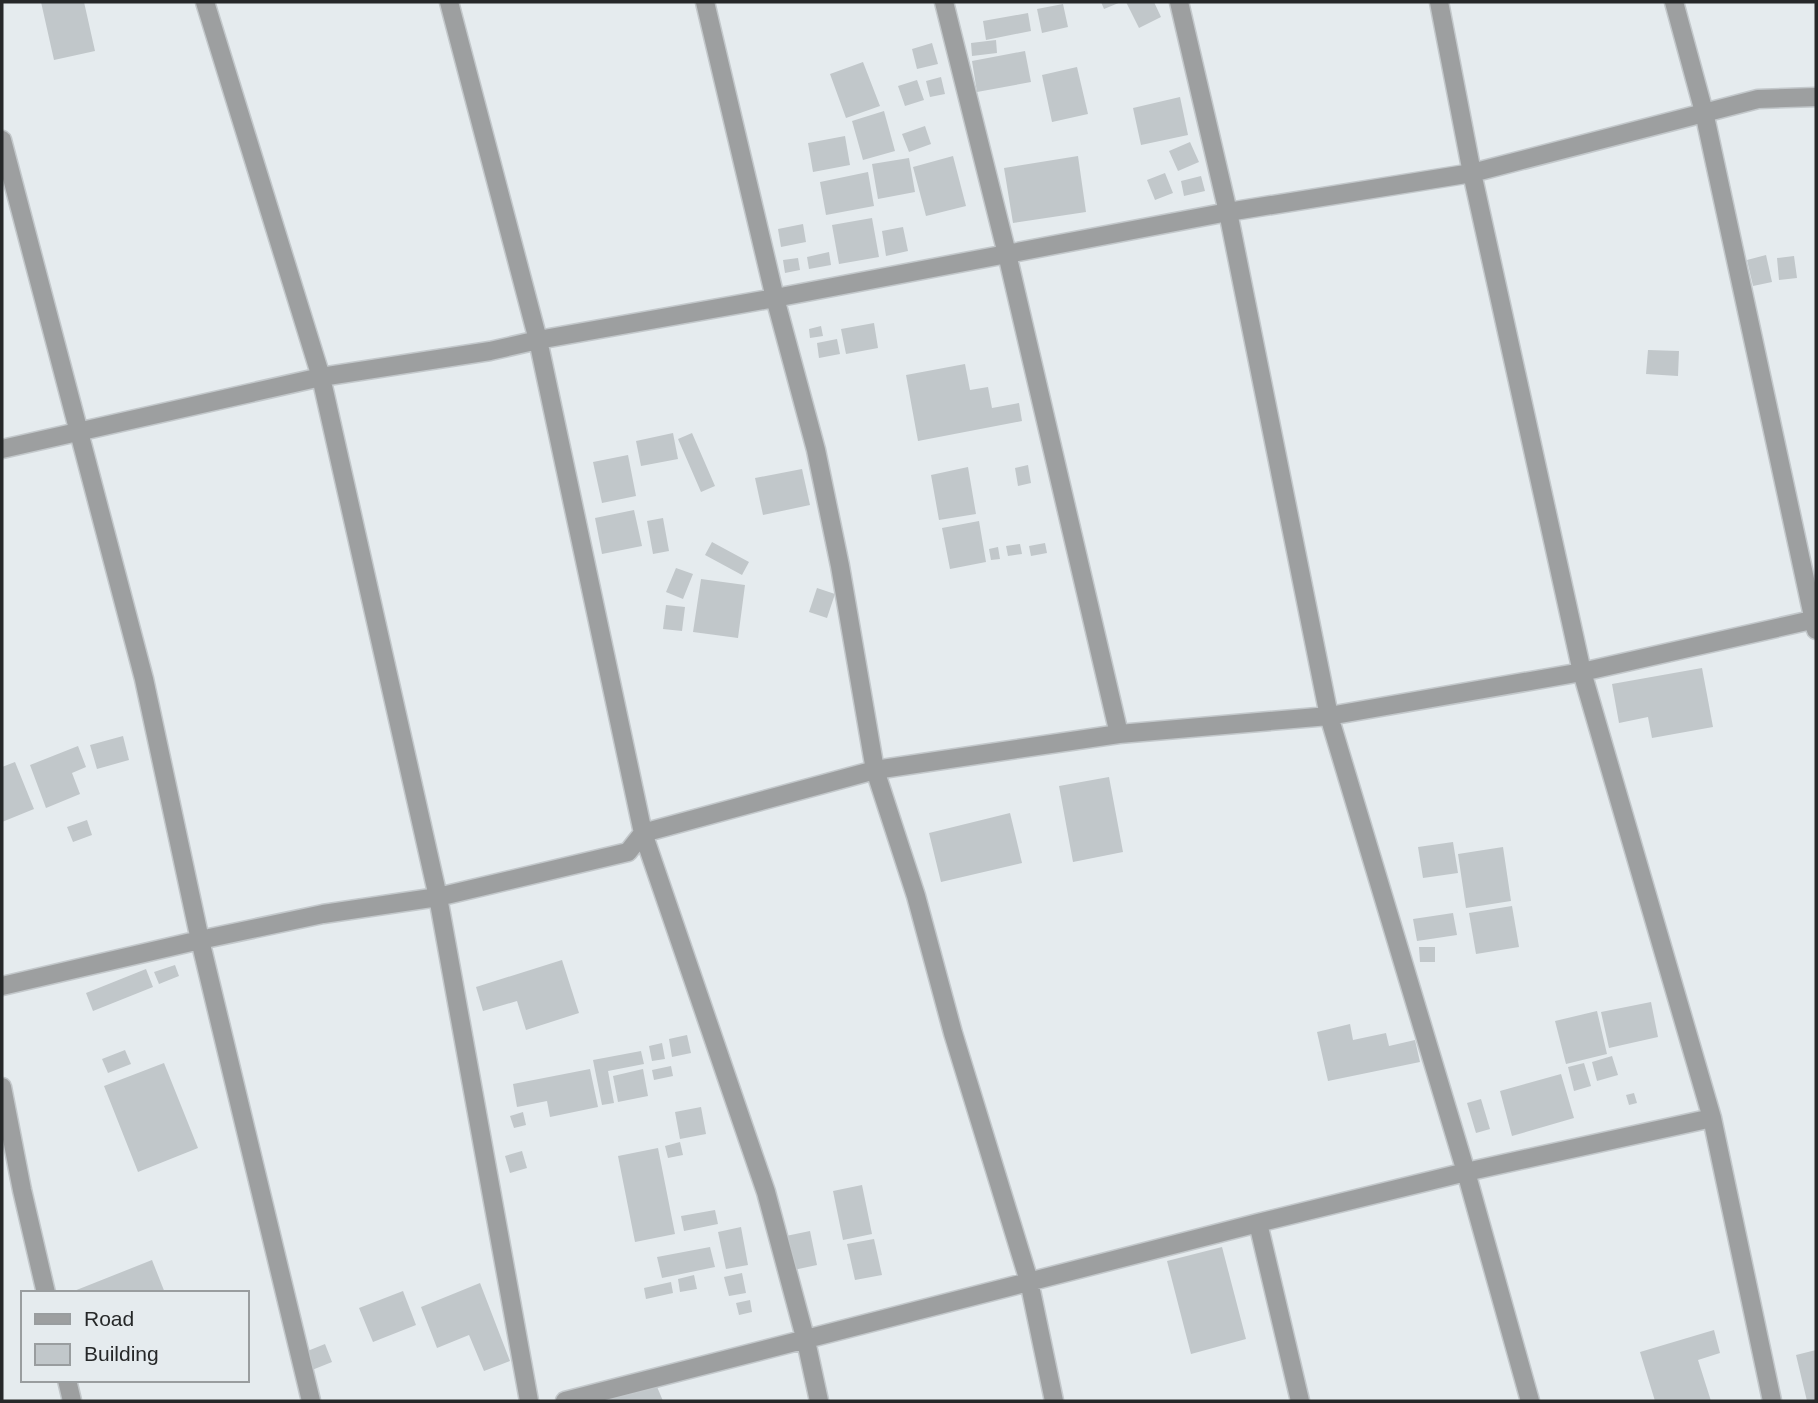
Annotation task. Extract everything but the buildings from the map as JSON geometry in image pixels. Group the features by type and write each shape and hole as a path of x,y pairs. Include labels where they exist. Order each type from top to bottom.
{"street":[{"path":"205,2 321,377 438,897 529,1401"},
{"path":"449,2 538,340 643,833 766,1192 806,1340 819,1401"},
{"path":"705,2 775,298 816,450 840,566 875,770 916,896 953,1033 1029,1282 1054,1401"},
{"path":"944,2 1007,254 1119,734"},
{"path":"1179,2 1227,212 1329,716 1466,1172 1530,1401"},
{"path":"1439,2 1472,173 1582,672 1712,1118 1772,1401"},
{"path":"2,986 323,914 438,897 628,852 643,833 875,770 1119,734 1329,716 1582,672 1815,623 1704,111 1674,2"},
{"path":"2,449 321,377 490,351 1227,212 1472,173 1758,99 1816,97"},
{"path":"2,140 144,679 200,940 311,1401"},
{"path":"2,1087 46,1291"},
{"path":"565,1401 1258,1223 1466,1172 1712,1118"},
{"path":"1258,1223 1300,1401"},
{"path":"67,1382 72,1401"}]}
